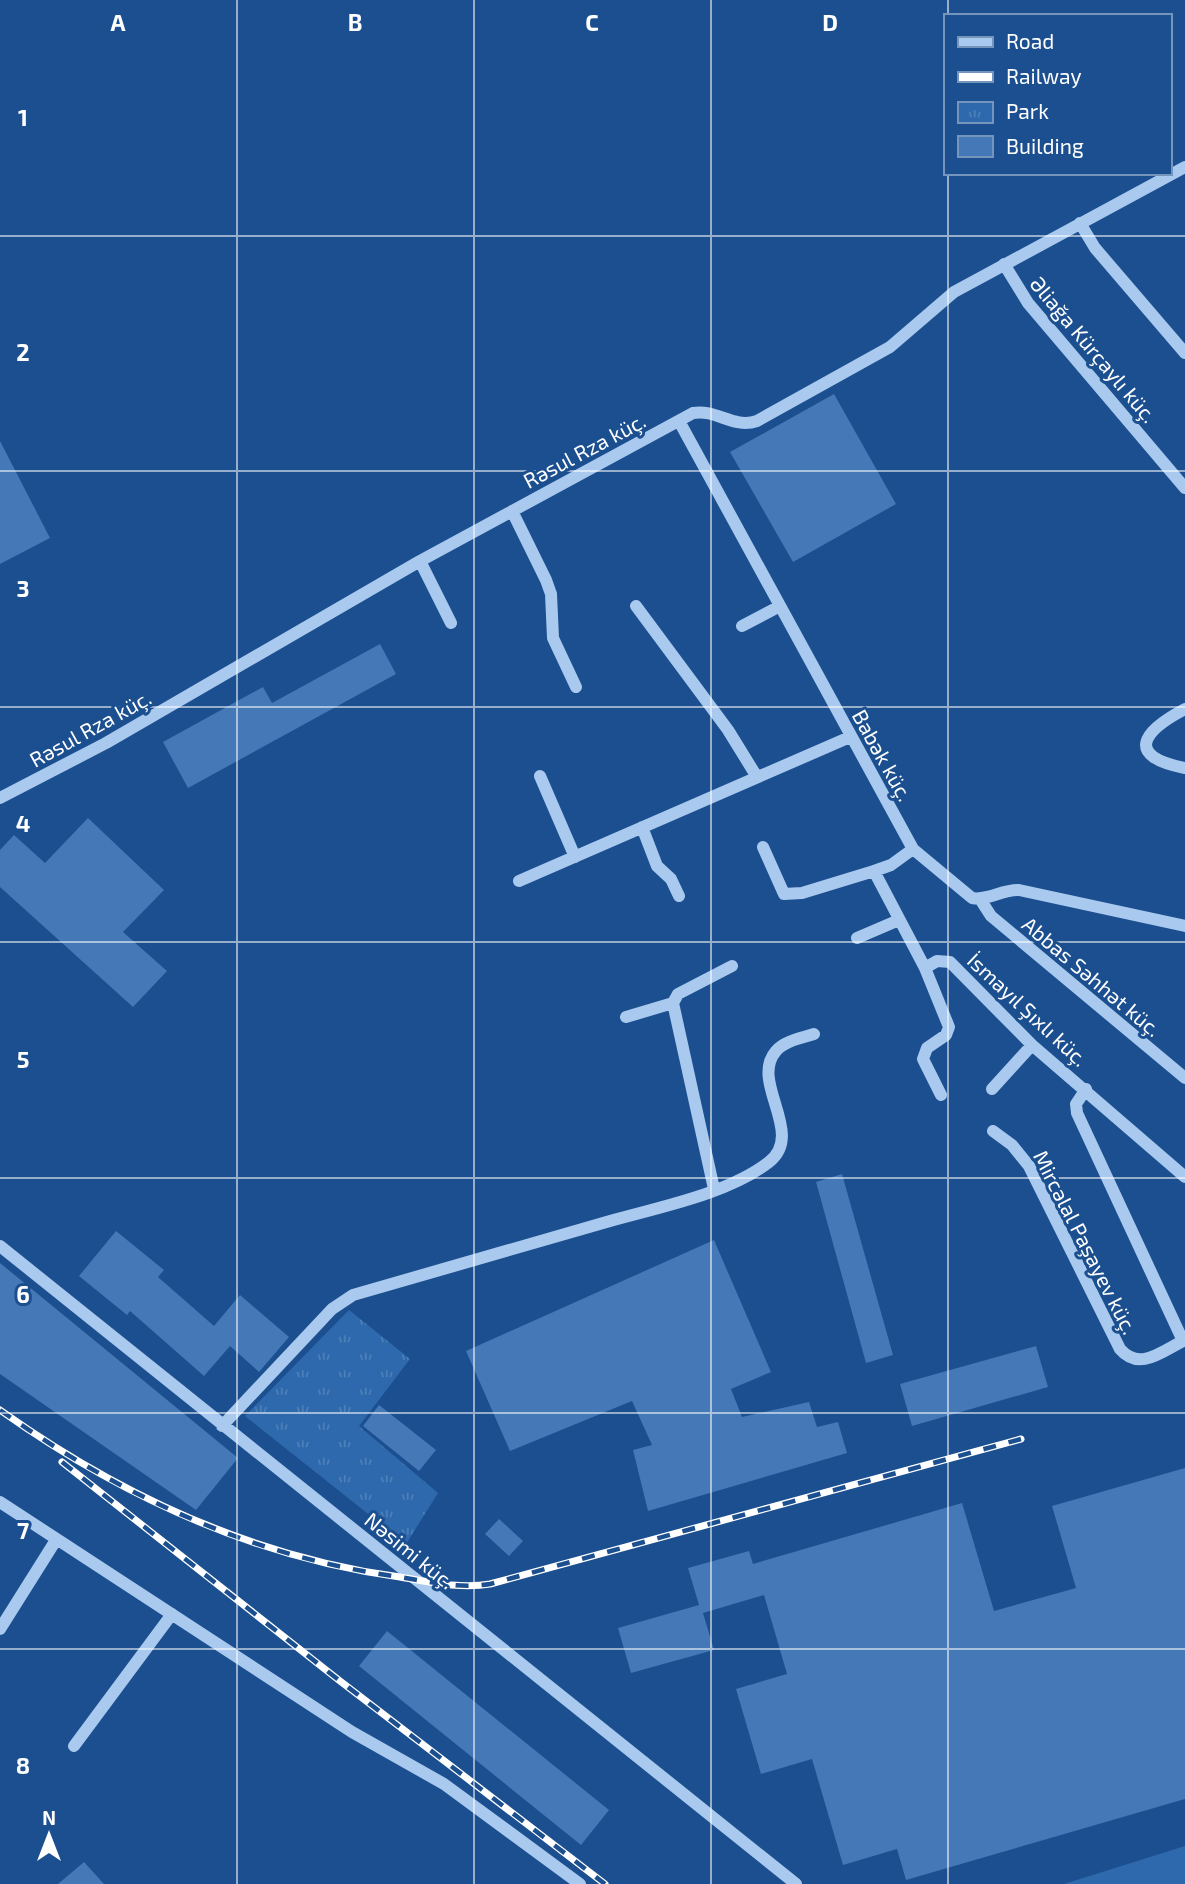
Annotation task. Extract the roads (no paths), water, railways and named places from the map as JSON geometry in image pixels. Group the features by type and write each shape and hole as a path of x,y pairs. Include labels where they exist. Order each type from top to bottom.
{"street":[{"name":"Rəsul Rza küç.","path":"0,798 106,743 420,561 693,413 706,411 737,424 757,421 867,361 907,333 936,305 1004,264 1170,175"},
{"path":"1080,223 1095,248 1185,353"},
{"name":"Əliağa Kürçaylı küç.","path":"1004,264 1028,303 1185,488"},
{"name":"Babək küç.","path":"679,421 913,849 966,894 980,900"},
{"path":"512,511 551,594 553,638 576,687"},
{"path":"420,561 451,623"},
{"path":"636,606 728,730 757,777"},
{"path":"742,626 780,606"},
{"path":"1185,709 1154,726 1148,734 1147,743 1153,759 1185,768"},
{"path":"519,881 850,737"},
{"path":"540,776 575,857"},
{"path":"642,828 657,866 671,879 679,896"},
{"path":"763,847 784,894 802,893 874,871 891,865 913,849"},
{"path":"874,871 925,968 949,1027 946,1035 926,1048 923,1059 941,1096"},
{"path":"980,900 1005,891 1019,890 1185,926"},
{"name":"Abbas Səhhət küç.","path":"980,900 991,916 1185,1079"},
{"path":"856,938 899,920"},
{"name":"İsmayıl Şıxlı küç.","path":"925,968 937,961 950,962 1032,1045 1185,1177"},
{"path":"714,1189 673,1003 678,994 732,967"},
{"path":"626,1017 673,1003"},
{"path":"222,1426 332,1309 353,1295 714,1189 760,1168 777,1152 783,1132 769,1076 774,1053 783,1045 814,1034"},
{"path":"992,1090 1032,1045"},
{"path":"1086,1089 1076,1104 1077,1113 1184,1340"},
{"name":"Mircəlal Paşayev küç.","path":"993,1131 1012,1145 1029,1166 1120,1349 1128,1359 1141,1361 1184,1340"},
{"name":"Nəsimi küç.","path":"0,1246 796,1884"},
{"path":"0,1502 374,1747 444,1784 580,1884"},
{"path":"0,1629 56,1540"},
{"path":"74,1746 172,1614"}],"railway":[{"path":"0,1410 93,1470 190,1518 240,1538 345,1568 467,1586 490,1584 1021,1439"},
{"path":"62,1462 340,1681 605,1884"}]}
